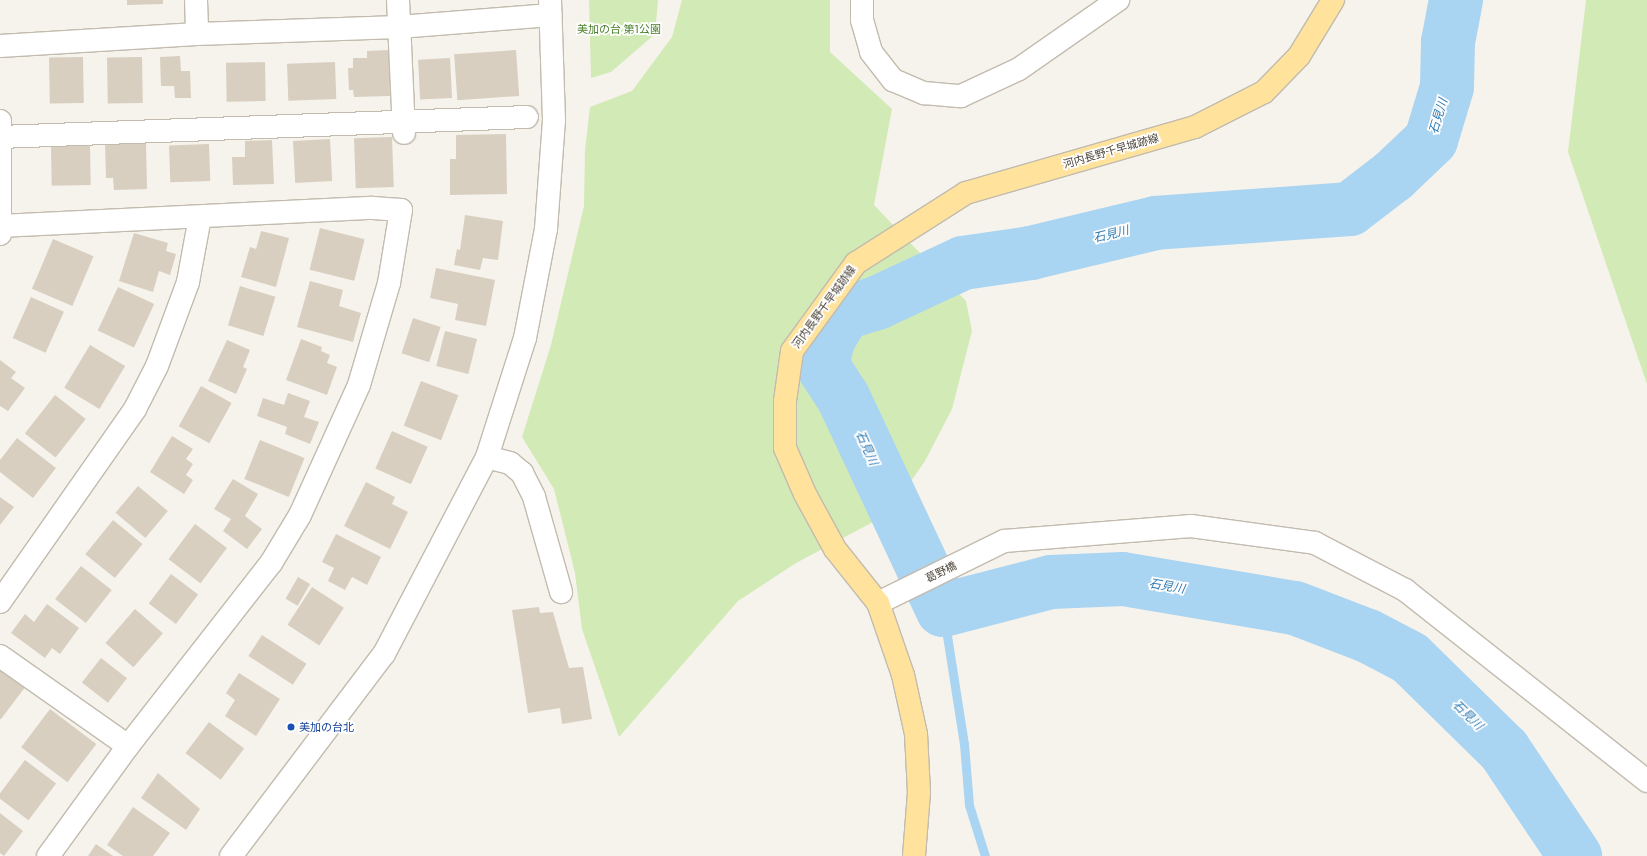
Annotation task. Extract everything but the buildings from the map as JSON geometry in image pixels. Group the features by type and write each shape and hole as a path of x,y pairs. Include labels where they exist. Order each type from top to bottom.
{"main road":[{"name":"河内長野千早城跡線","path":"914,856 919,793 916,734 904,675 878,603 835,549 805,494 785,448 784,401 792,351 856,263 966,193 1195,127 1264,92 1299,56 1333,0"}],"street":[{"path":"196,0 197,34"},
{"path":"398,0 403,128"},
{"path":"862,0 862,20 871,52 893,80 924,93 961,96 1019,69 1118,0"},
{"path":"0,46 197,34 399,27 550,8 554,120 546,229 525,338 486,457 384,654 231,856"},
{"path":"0,137 403,128 527,117"},
{"path":"0,122 1,229 200,218 403,202 390,283 359,385 300,515 271,563 128,746 48,856"},
{"path":"0,602 136,409 157,366 188,282 200,218"},
{"path":"486,457 510,464 528,485 560,592"},
{"name":"葛野橋","path":"878,603 1004,541 1191,526 1315,543 1405,590 1647,781"},
{"path":"0,656 128,746"}],"green space":[{"name":"美加の台 第1公園","path":"589,0 658,0 655,34 611,72 591,78"},
{"path":"682,0 830,0 830,52 892,109 874,205 966,301 972,331 952,409 925,461 888,514 796,563 738,601 619,737 582,629 575,573 554,489 522,437 551,345 584,206 585,150 590,107 632,91 672,37"},
{"path":"1586,0 1647,0 1647,384 1568,152"}],"waterway":[{"name":"石見川","path":"1456,0 1448,42 1447,87 1431,140 1393,176 1350,209 1156,223 1031,253 963,263 877,303 844,313 828,340 822,365 843,397 943,610 1051,582 1123,579 1295,608 1368,636 1410,658 1504,750 1575,856"},
{"path":"943,610 964,744 969,805 985,856"}],"place":[{"name":"美加の台北","path":"291,727"}]}
